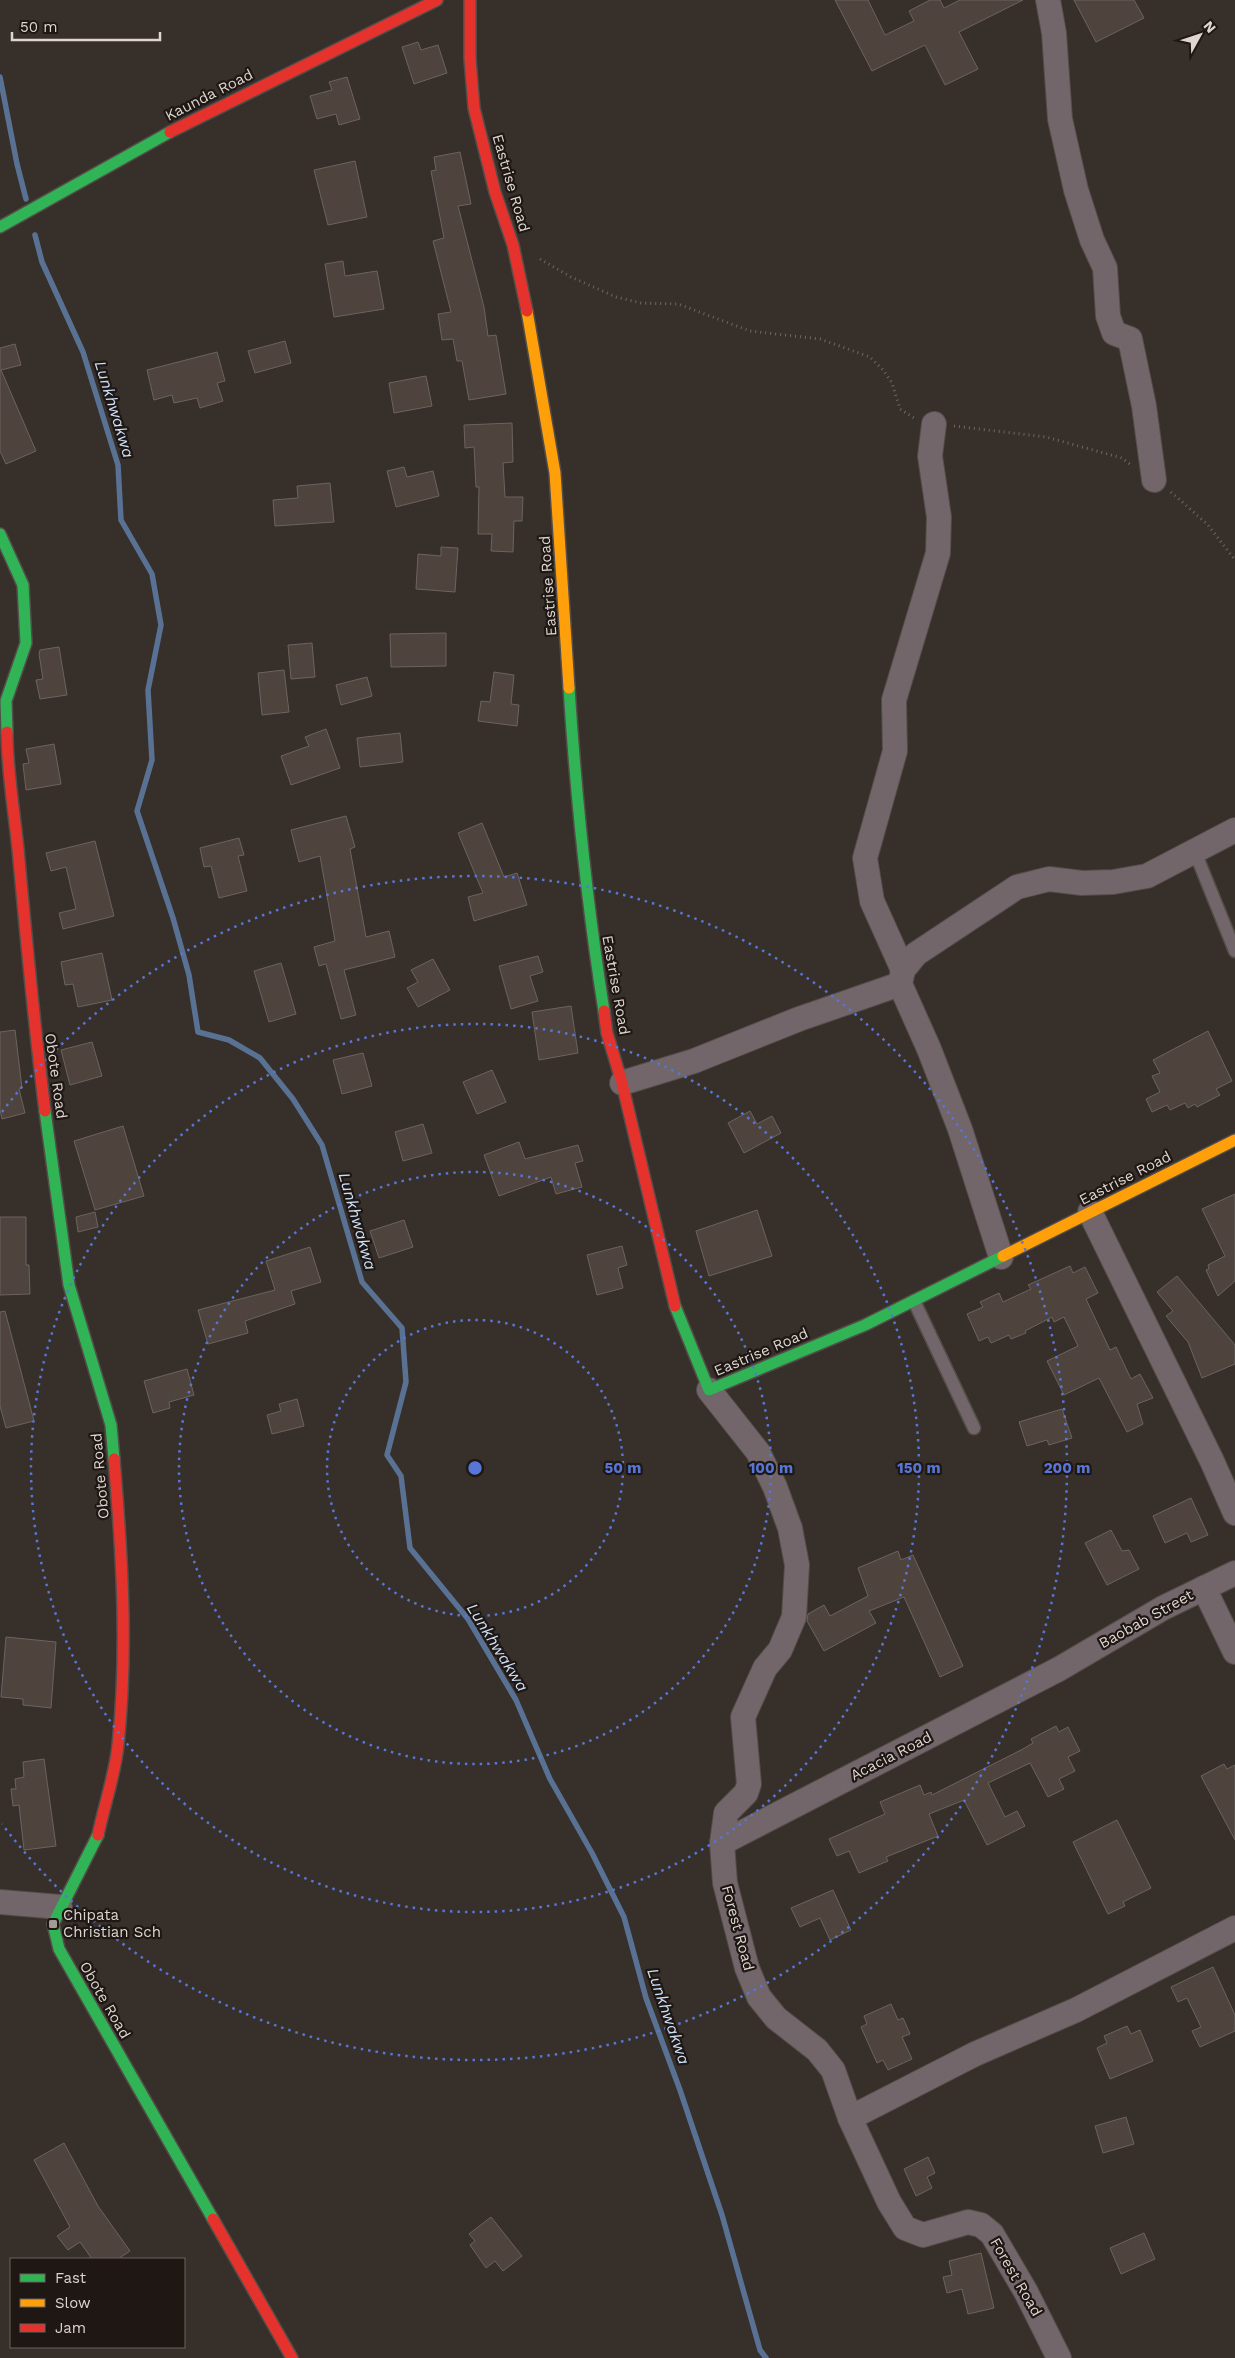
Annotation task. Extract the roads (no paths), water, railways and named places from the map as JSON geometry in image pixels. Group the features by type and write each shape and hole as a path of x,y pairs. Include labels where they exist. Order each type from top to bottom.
{"street":[{"name":"Kaunda Road","path":"0,227 202,115 437,0"},
{"name":"Eastrise Road","path":"470,0 470,59 474,108 495,192 513,245 529,320 555,473 576,789 588,916 607,1033 622,1083 673,1302 709,1390 865,1325 1235,1140"},
{"path":"1048,0 1054,33 1060,119 1076,190 1092,240 1105,268 1108,316 1114,333 1130,338 1144,406 1154,480"},
{"path":"934,424 930,456 939,517 938,552 894,700 895,751 865,858 872,901 960,1129 1001,1257"},
{"name":"Obote Road","path":"0,534 22,585 26,643 6,701 7,762 17,838 34,1027 69,1285 112,1425 121,1543 122,1668 118,1747 97,1838 60,1907 53,1924 60,1949 292,2358"},
{"path":"622,1083 694,1061 902,977 916,954 1017,887 1049,879 1082,883 1113,882 1147,876 1235,830"},
{"path":"1090,1212 1212,1461 1235,1513"},
{"name":"Forest Road","path":"709,1390 758,1452 775,1487 790,1528 797,1565 794,1617 780,1650 765,1668 742,1717 749,1784 746,1793 726,1813 722,1828 727,1891 747,1968 759,1997 776,2018 817,2050 833,2070 850,2118 889,2202 906,2228 923,2235 968,2222 981,2225 992,2234 1026,2292 1059,2358"},
{"name":"Baobab Street","path":"1059,1669 1163,1608 1235,1573"},
{"path":"1204,1588 1235,1652"},
{"name":"Acacia Road","path":"722,1843 1059,1669"},
{"path":"0,1902 60,1907"},
{"path":"850,2118 975,2054 1076,2010 1235,1928"}],"lane":[{"path":"1195,852 1235,951"},
{"path":"914,1301 974,1428"}],"waterway":[{"name":"Lunkhwakwa","path":"0,77 17,164 26,199"},
{"name":"Lunkhwakwa","path":"35,235 42,262 83,352 118,465 121,520 152,574 161,625 148,690 152,760 137,811 173,918 189,975 198,1032 229,1040 260,1058 293,1099 322,1145 362,1282 402,1328 406,1382 387,1455 401,1476 410,1548 468,1619 516,1700 550,1779 592,1853 624,1917 646,1998 680,2090 722,2215 760,2350 766,2358"}],"place":[{"name":"Chipata Christian Sch","path":"53,1924"}]}
